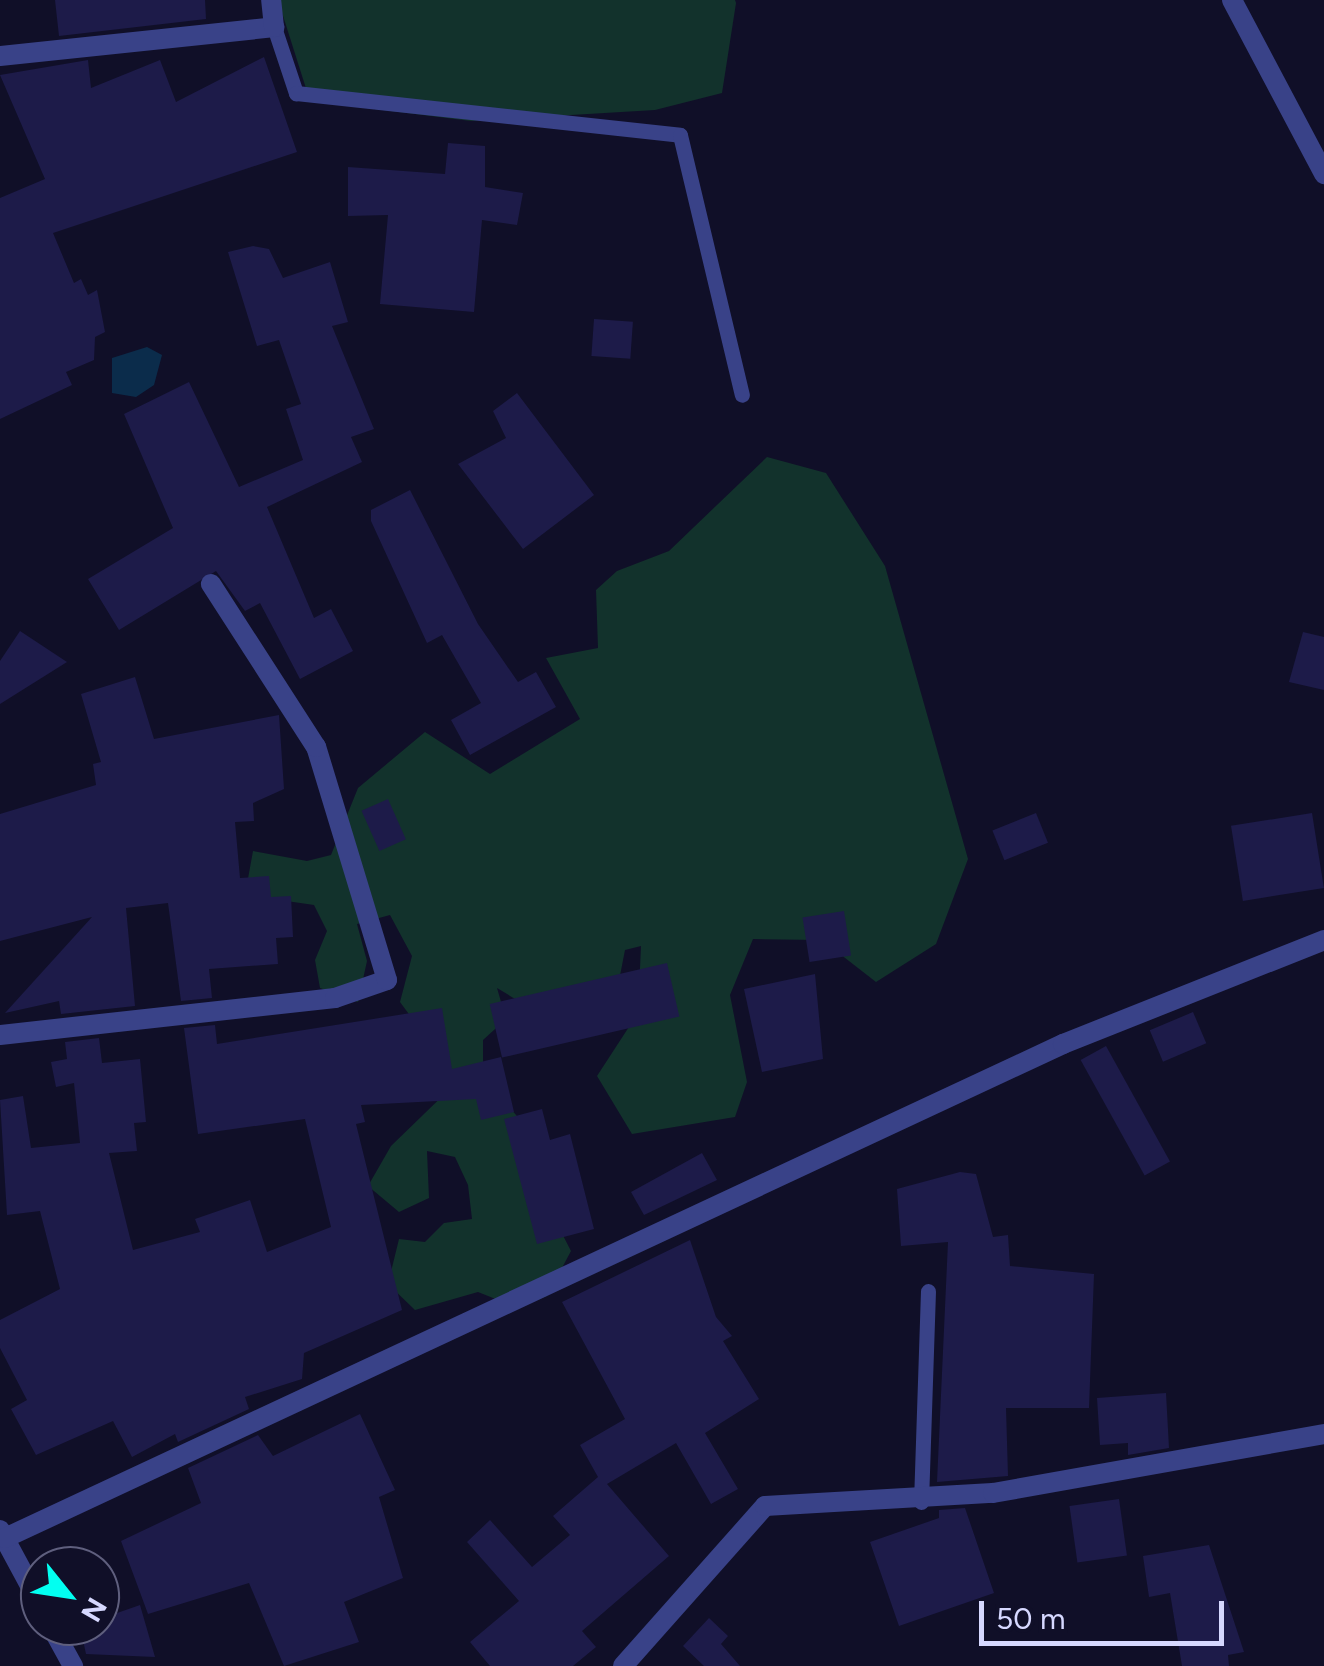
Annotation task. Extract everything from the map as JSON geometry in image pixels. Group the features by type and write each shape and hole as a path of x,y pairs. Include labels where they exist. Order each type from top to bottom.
{"street":[{"path":"0,56 274,27 271,0"},
{"path":"1232,0 1324,174"},
{"path":"0,1034 335,998 387,980 316,747 211,584"},
{"path":"20,1567 2,1534 1063,1044 1324,940"},
{"path":"623,1666 764,1506 921,1502 1324,1434"}],"lane":[{"path":"274,27 296,93 680,135 742,395"},
{"path":"921,1502 928,1292"}],"green space":[{"path":"278,0 736,3 722,93 655,110 471,121 310,101"},
{"path":"767,457 826,473 885,566 968,859 936,944 876,982 822,940 753,939 730,995 747,1082 735,1117 632,1134 597,1076 638,1013 641,946 625,950 617,991 535,1011 497,988 506,1019 483,1040 483,1077 523,1123 537,1185 571,1251 547,1296 518,1308 478,1292 415,1310 388,1284 399,1239 425,1242 444,1223 472,1219 468,1185 455,1157 427,1151 429,1198 399,1212 368,1186 391,1146 458,1081 400,1002 412,956 390,915 357,924 367,961 358,1002 320,988 315,960 327,931 314,905 245,895 253,851 307,861 331,855 358,788 425,732 490,774 580,719 546,658 598,648 596,590 617,571 669,551"}],"water":[{"path":"147,347 162,355 154,385 136,397 112,393 112,358"}],"building":[{"path":"55,0 205,0 206,19 59,36"},
{"path":"264,57 297,152 53,233 74,283 81,279 88,295 97,290 105,332 95,337 94,360 66,372 72,385 0,419 0,198 45,179 0,75 88,60 91,88 160,60 176,102"},
{"path":"448,143 485,146 485,187 523,193 517,225 482,220 474,312 380,304 388,215 348,216 348,167 445,174"},
{"path":"253,246 269,249 283,278 330,262 348,322 332,326 374,429 351,437 362,462 267,507 314,618 331,609 353,651 300,679 260,603 245,611 216,571 119,630 88,579 173,528 124,414 189,382 239,487 303,460 286,409 301,404 279,340 257,346 228,252"},
{"path":"594,319 633,322 630,359 591,356"},
{"path":"517,393 594,495 523,549 458,464 506,438 493,411"},
{"path":"410,490 478,624 518,682 536,672 556,707 470,755 451,720 481,703 442,635 427,643 371,521 371,510"},
{"path":"20,631 67,662 0,704 0,661"},
{"path":"1303,632 1324,637 1324,690 1289,682"},
{"path":"135,677 154,739 279,715 284,789 253,803 254,821 235,822 240,878 269,876 271,897 291,896 293,937 276,938 278,964 209,969 212,998 181,1001 168,903 126,908 135,1006 61,1014 59,1001 5,1013 92,917 0,941 0,814 96,785 93,764 101,762 81,694"},
{"path":"388,799 406,839 379,851 362,811"},
{"path":"1036,813 1048,843 1004,860 992,831"},
{"path":"1312,813 1324,888 1243,901 1231,826"},
{"path":"844,911 851,955 810,962 803,918"},
{"path":"667,963 679,1017 502,1058 490,1004"},
{"path":"815,974 823,1059 762,1072 744,989"},
{"path":"442,1008 452,1069 501,1057 514,1112 481,1120 476,1099 361,1105 365,1122 356,1124 402,1310 304,1353 302,1379 245,1397 249,1409 178,1442 175,1434 132,1457 113,1421 36,1455 11,1409 27,1400 0,1348 0,1320 60,1289 40,1211 7,1215 0,1100 23,1096 31,1148 80,1143 74,1083 56,1087 51,1062 67,1059 65,1042 99,1038 102,1063 140,1059 146,1122 134,1123 137,1151 109,1153 133,1250 200,1232 195,1219 250,1200 267,1252 331,1227 305,1119 198,1134 184,1028 215,1025 217,1044"},
{"path":"1193,1012 1206,1043 1163,1062 1150,1030"},
{"path":"1106,1046 1170,1161 1145,1176 1081,1060"},
{"path":"542,1109 550,1140 570,1134 594,1229 537,1244 504,1119"},
{"path":"702,1153 717,1180 644,1215 631,1192"},
{"path":"960,1172 976,1174 993,1237 1008,1235 1010,1266 1094,1274 1089,1408 1006,1408 1008,1476 937,1482 948,1242 901,1246 897,1189"},
{"path":"690,1240 716,1317 732,1336 723,1341 759,1399 705,1433 738,1489 711,1504 676,1443 607,1484 669,1556 582,1631 596,1647 573,1666 490,1666 470,1642 519,1601 467,1542 490,1520 532,1567 570,1535 553,1516 598,1477 580,1445 625,1419 562,1302"},
{"path":"1166,1393 1169,1448 1128,1455 1128,1443 1100,1445 1097,1398"},
{"path":"360,1414 395,1490 379,1497 403,1578 344,1602 359,1642 284,1666 249,1583 148,1614 121,1541 201,1503 188,1468 258,1435 273,1456"},
{"path":"1119,1499 1127,1555 1077,1562 1069,1506"},
{"path":"965,1508 994,1593 899,1626 870,1542 939,1518 939,1510"},
{"path":"1209,1545 1244,1652 1228,1655 1229,1666 1182,1666 1170,1593 1149,1597 1143,1556"},
{"path":"140,1605 155,1657 86,1654 84,1646 120,1646 120,1612"},
{"path":"709,1618 728,1636 721,1644 740,1666 704,1666 683,1646"}]}
